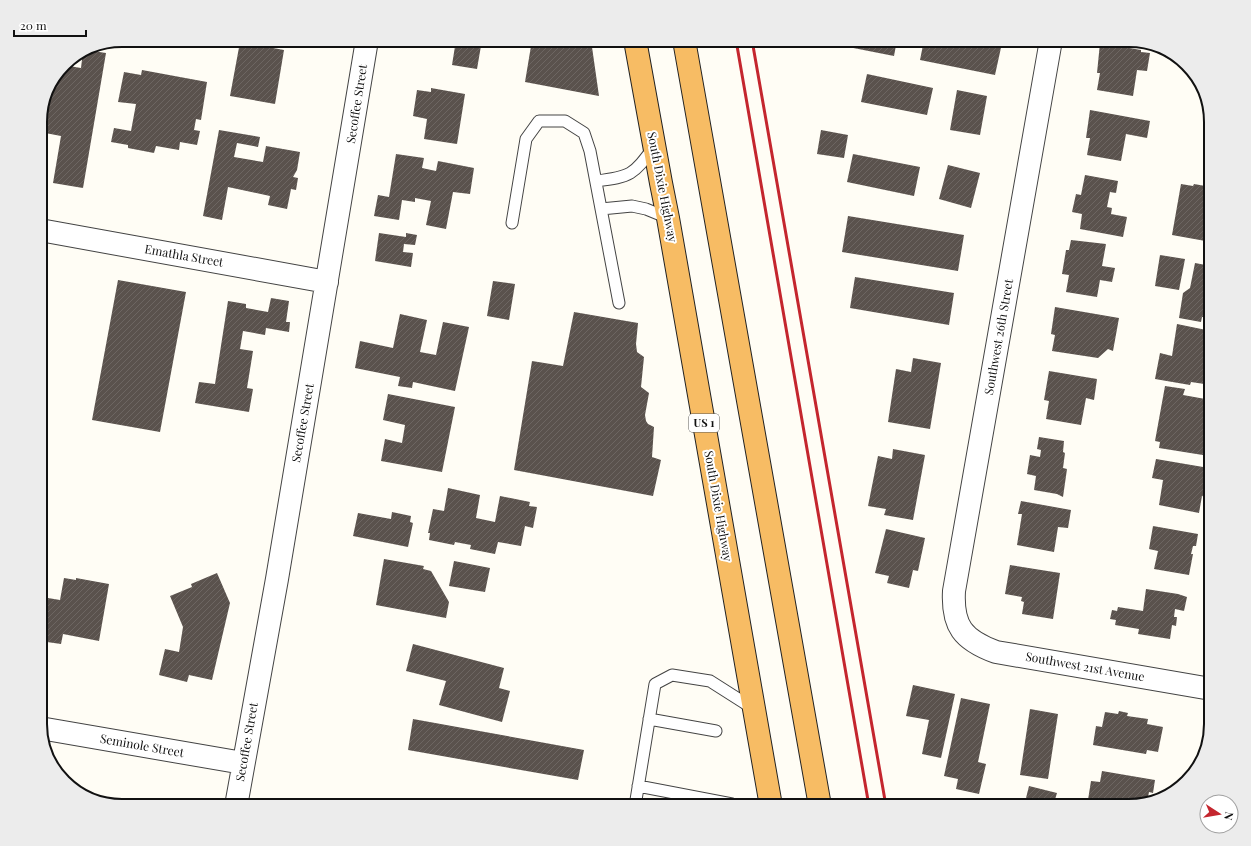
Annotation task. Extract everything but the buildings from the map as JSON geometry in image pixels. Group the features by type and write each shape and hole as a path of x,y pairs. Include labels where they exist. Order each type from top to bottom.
{"highway":[{"name":"South Dixie Highway","path":"636,47 668,218 770,799"},
{"path":"685,47 819,799"}],"street":[{"name":"Secoffee Street","path":"237,799 278,571 366,47"},
{"name":"Southwest 26th Street","path":"963,633 956,620 953,605 954,590 1050,47"},
{"name":"Emathla Street","path":"47,231 327,282"},
{"name":"Southwest 21st Avenue","path":"963,633 985,648 996,652 1204,689"},
{"name":"Seminole Street","path":"47,729 243,763"}],"lane":[{"path":"512,223 526,139 539,121 565,121 584,133 590,151 619,302"},
{"path":"596,181 616,179 630,174 639,167 654,147"},
{"path":"601,209 632,206 646,209 668,218"},
{"path":"636,799 655,684 672,675 710,682 754,709"},
{"path":"649,719 716,731"},
{"path":"638,786 706,799"}],"railway":[{"path":"737,47 868,799"},
{"path":"753,47 885,799"}]}
